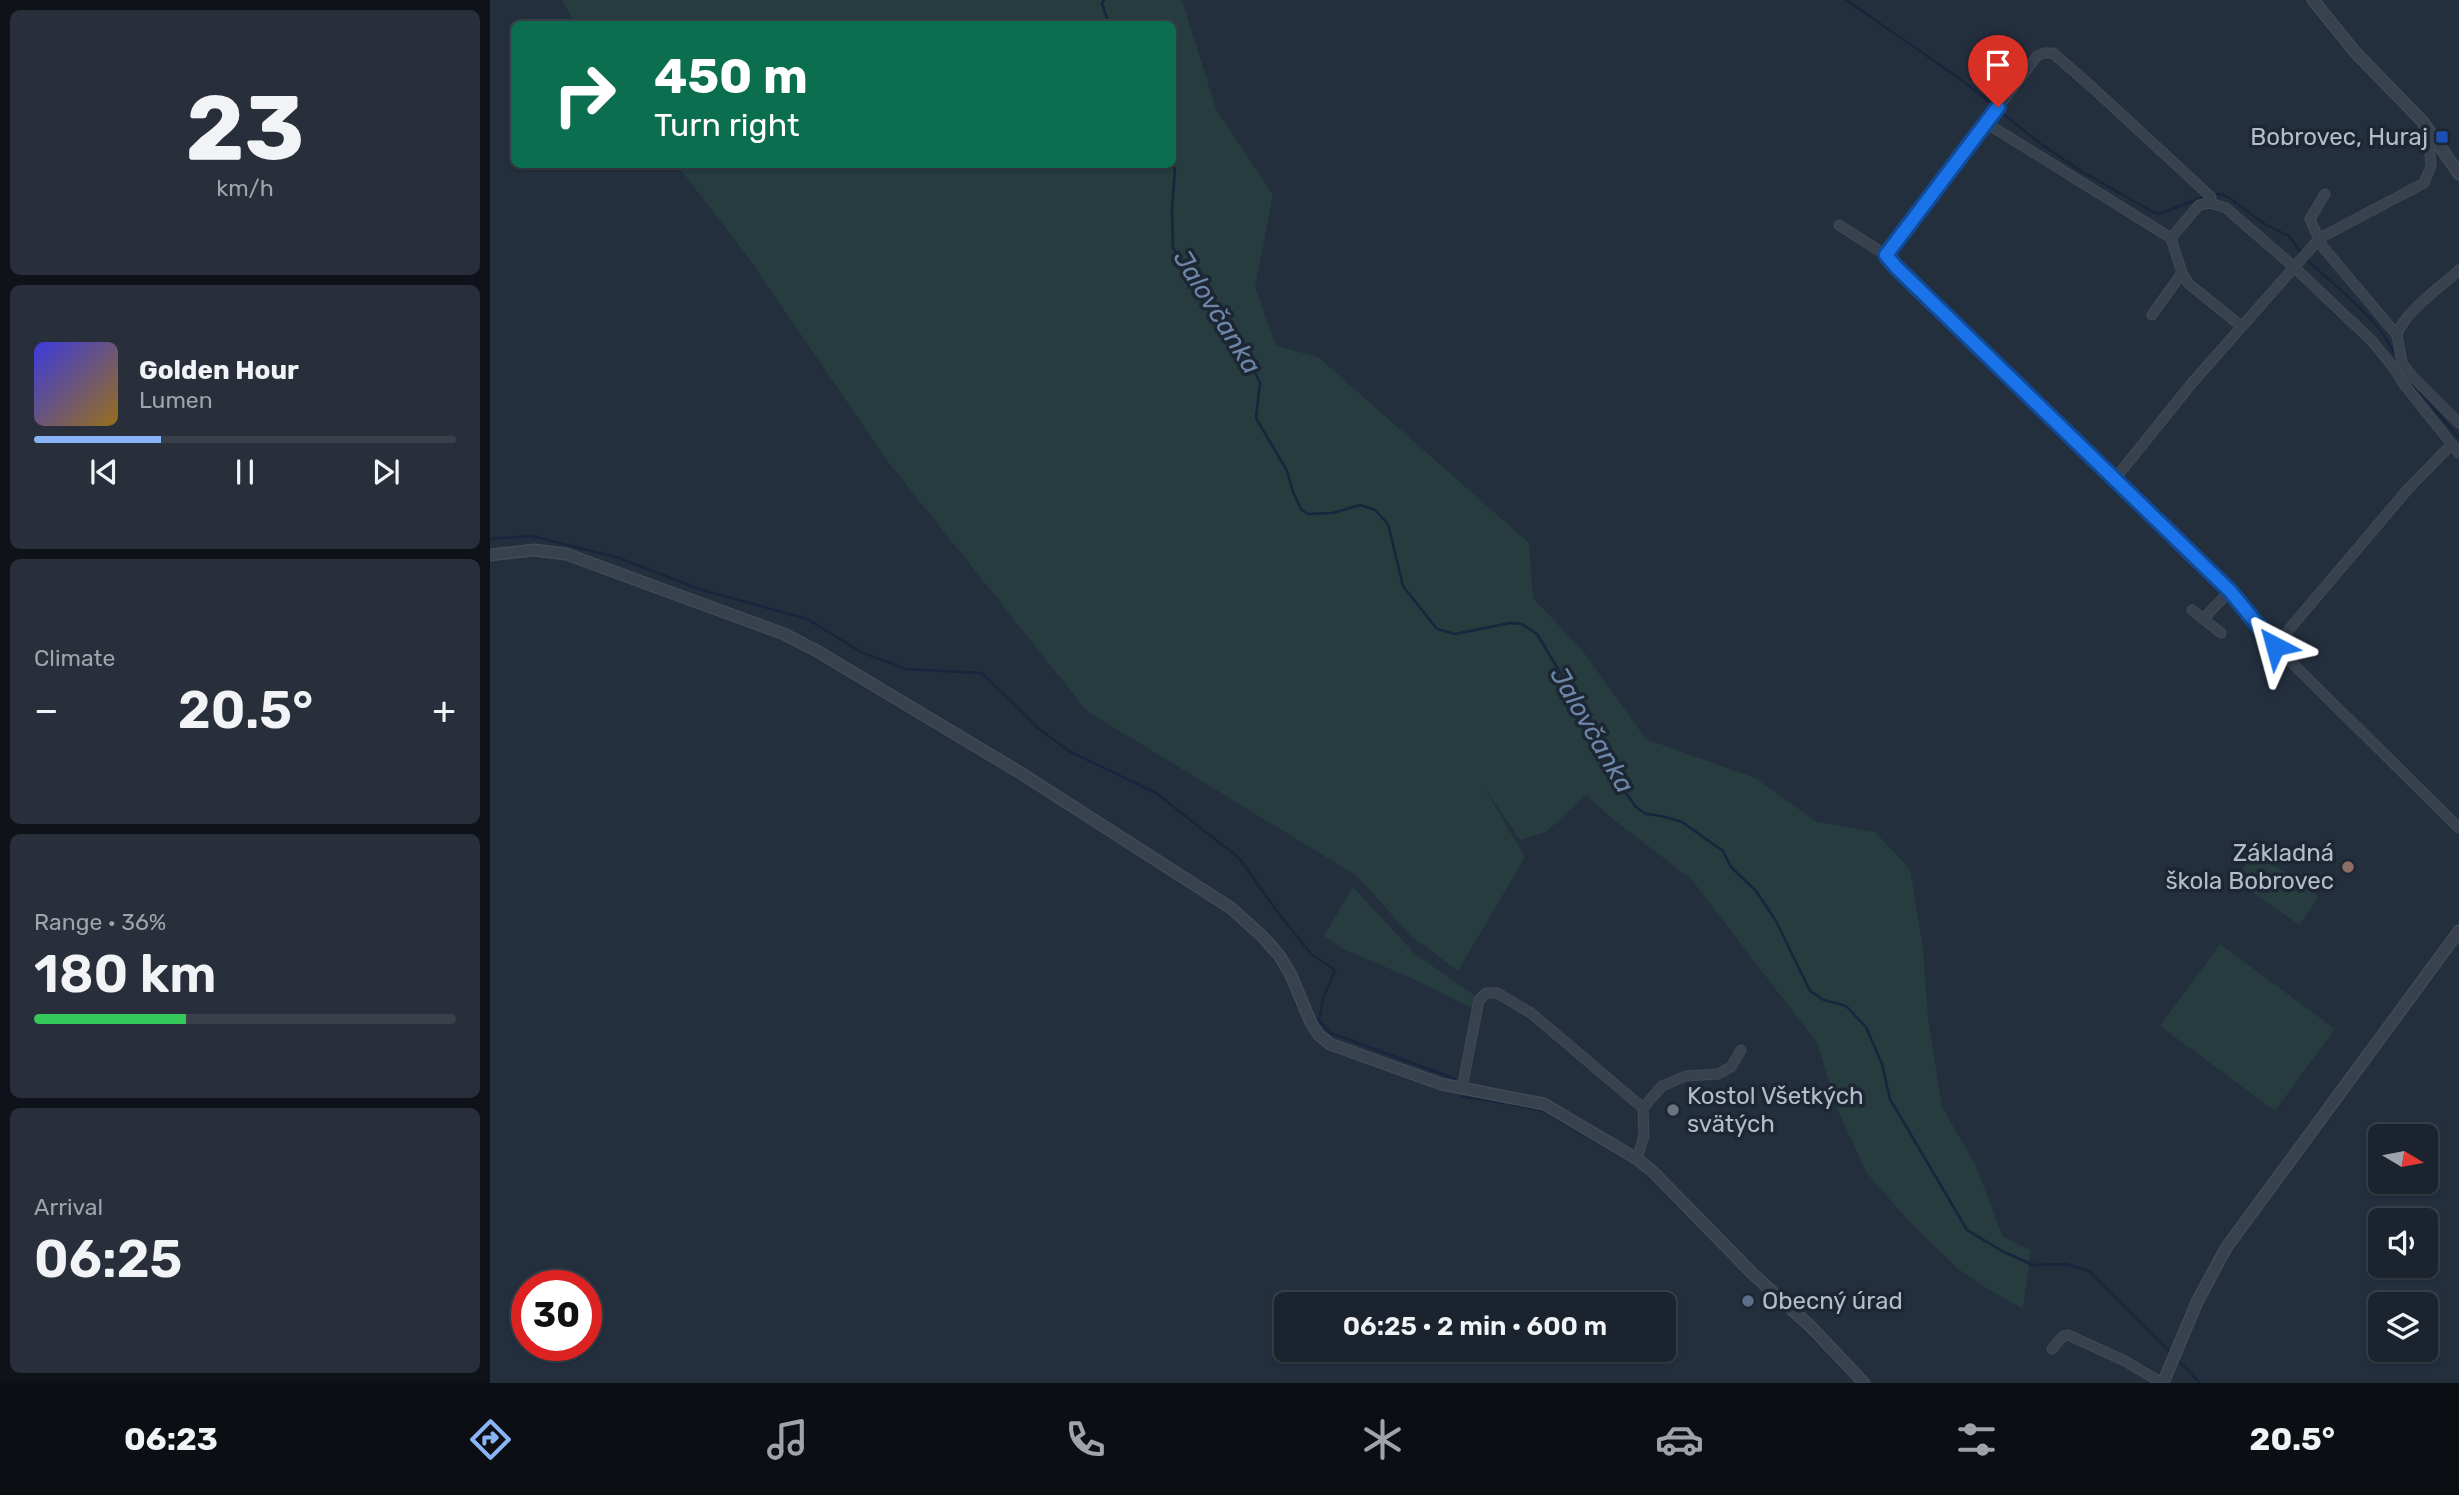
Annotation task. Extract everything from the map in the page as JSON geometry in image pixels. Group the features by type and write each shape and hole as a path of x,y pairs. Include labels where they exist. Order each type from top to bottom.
{"street":[{"path":"2313,0 2355,52 2397,93 2428,129 2459,174"},
{"path":"1886,255 2037,56 2044,53 2053,53 2187,174 2211,197 2210,203"},
{"path":"1986,123 2171,238 2182,273 2189,284 2241,326"},
{"path":"2114,480 2241,326 2320,238 2424,183 2431,166 2428,129"},
{"path":"2325,194 2310,219 2322,246 2397,335"},
{"path":"2171,238 2199,205 2210,203 2226,208 2297,263 2372,341 2412,376 2459,424"},
{"path":"1839,225 1886,255 2230,591 2275,646 2459,828"},
{"path":"2459,270 2409,316 2397,335 2398,365 2403,383 2459,453"},
{"path":"2152,315 2182,273"},
{"path":"2275,646 2408,489 2452,444"},
{"path":"490,555 534,550 566,554 783,634 806,645 1019,772 1231,908 1263,937 1279,956 1291,975 1311,1023 1326,1041 1441,1084 1544,1104 1637,1159 1754,1275 1808,1324 1859,1382"},
{"path":"2203,619 2230,591"},
{"path":"2192,610 2221,633"},
{"path":"2052,1349 2063,1336 2068,1335 2125,1361 2162,1383 2214,1266 2240,1226 2459,931"},
{"path":"1462,1088 1479,1000 1486,993 1497,993 1531,1013 1643,1108"},
{"path":"1637,1159 1644,1136 1643,1108 1662,1086 1686,1076 1718,1074 1731,1067 1741,1050"}],"green space":[{"path":"561,0 1182,0 1216,109 1273,195 1255,287 1276,346 1318,357 1529,543 1533,598 1582,650 1646,739 1755,778 1817,822 1875,832 1910,869 1923,948 1928,1019 1942,1107 1975,1164 2003,1237 2031,1250 2023,1309 1957,1268 1907,1219 1866,1172 1835,1104 1818,1044 1691,879 1586,795 1546,832 1520,840 1480,781 1525,857 1458,971 1411,936 1357,876 1087,711 889,463 745,253 679,168 1176,168 1176,21 574,21"},
{"path":"2255,852 2319,897 2299,925 2235,880"},
{"path":"1353,887 1415,954 1475,996 1472,1008 1343,949 1324,936"},
{"path":"2220,944 2335,1029 2275,1111 2160,1026"}],"waterway":[{"name":"Jalovčanka","path":"1104,0 1102,4 1108,21"},
{"path":"1846,0 1992,104"},
{"path":"2002,113 2042,145 2081,171 2153,212 2159,214 2203,197"},
{"name":"Jalovčanka","path":"1174,168 1173,248 1239,349 1249,357 1260,383 1256,418 1287,471 1301,509 1308,514 1333,513 1360,505 1375,510 1388,524 1403,586 1437,629 1455,634 1510,623 1522,624 1537,634 1612,759 1623,789 1636,807 1646,814 1682,822 1723,851 1731,867 1756,891 1776,921 1810,991 1824,1000 1846,1006 1866,1027 1882,1064 1890,1099 1967,1230 2002,1251 2033,1265 2066,1264 2089,1271 2171,1353"},
{"path":"2217,194 2231,199 2266,225 2289,236 2302,254"},
{"path":"2306,259 2367,315 2394,353"},
{"path":"2406,376 2459,438"},
{"path":"490,539 532,536 619,558 699,589 807,619 861,652 906,669 982,673 1039,729 1069,751 1156,793 1239,858 1311,954 1335,970 1323,999 1319,1021 1331,1033 1455,1079"},
{"path":"1460,1096 1503,1103"},
{"path":"1510,1104 1543,1111 1629,1161"},
{"path":"1641,1169 1710,1237"},
{"path":"1811,1336 1853,1380"},
{"name":"Jalovčanka","path":"2178,1360 2200,1383"}],"place":[{"name":"Bobrovec, Huraj","path":"2442,137"},
{"name":"Základná škola Bobrovec","path":"2348,867"},
{"name":"Kostol Všetkých svätých","path":"1673,1110"},
{"name":"Obecný úrad","path":"1748,1301"}],"route":[{"path":"1998,107 1886,255 2230,591 2275,646"}]}
